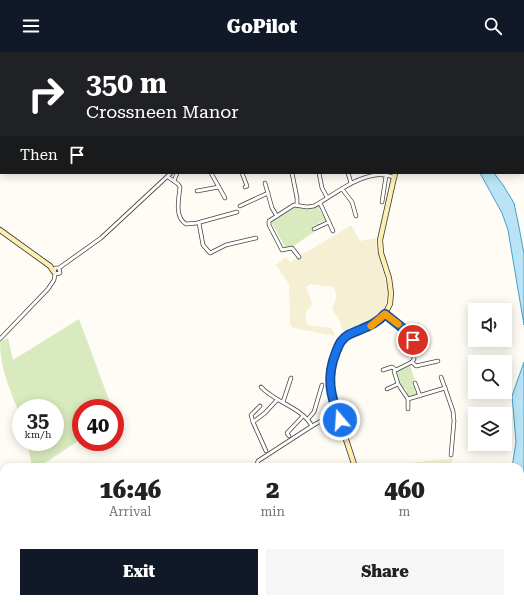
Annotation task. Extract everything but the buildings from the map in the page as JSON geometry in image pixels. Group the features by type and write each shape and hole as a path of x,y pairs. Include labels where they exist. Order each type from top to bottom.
{"street":[{"path":"0,338 48,289 54,280 56,270 101,238 139,201 170,174"},
{"path":"174,181 177,174"},
{"path":"212,174 225,198"},
{"path":"242,174 247,186 245,187"},
{"path":"292,174 297,205"},
{"path":"319,174 322,188 327,197"},
{"path":"348,174 351,183"},
{"path":"298,256 292,248 282,250 269,225 269,221 287,208 297,205 307,207 314,206 351,183 376,174 386,176 395,175 380,240 381,253 389,278 391,293 390,304 385,314 374,324 345,337 339,344 329,374 330,386 337,412 354,463"},
{"path":"382,202 386,176"},
{"path":"168,177 180,187 179,210 181,220 188,225 237,212"},
{"path":"265,183 272,208 277,216"},
{"path":"198,191 219,187"},
{"path":"342,189 352,202 356,216"},
{"path":"240,206 268,193"},
{"path":"320,203 334,231"},
{"path":"314,229 329,222"},
{"path":"199,223 203,244 210,254 226,245 256,238"},
{"path":"0,230 56,270"},
{"path":"385,314 405,330 414,353 414,359 412,362 395,370"},
{"path":"410,328 415,329 416,334 415,338 410,341"},
{"path":"412,362 416,366 419,366 438,361"},
{"path":"383,370 392,367 395,370"},
{"path":"395,370 394,374 398,384 408,399 408,409"},
{"path":"441,377 454,416 451,455"},
{"path":"283,402 291,378"},
{"path":"415,383 420,396"},
{"path":"387,389 398,384"},
{"path":"308,419 314,412 322,385"},
{"path":"261,387 277,400 283,402 308,419 312,426"},
{"path":"408,399 445,388"},
{"path":"253,422 265,413 277,400"},
{"path":"260,406 251,415 266,451"},
{"path":"257,463 258,461 312,426 337,412"},
{"path":"289,436 287,433 303,416"}],"shaded area":[{"path":"352,226 360,241 376,238 377,249 388,291 385,309 374,321 345,333 342,329 340,321 332,309 337,296 334,287 310,284 306,288 312,302 311,307 307,310 305,317 308,325 331,328 335,336 293,328 290,325 289,284 276,265 286,257 290,262"},
{"path":"453,458 452,463 411,463"}],"green space":[{"path":"319,205 321,208 319,209 322,214 324,213 326,221 318,223 319,225 314,225 312,229 314,232 292,247 285,247 271,222 295,207 308,209"},
{"path":"79,319 109,399 72,399 72,445 64,450 64,399 14,399 4,371 0,352 0,342 8,338 13,360"},
{"path":"410,365 415,381 412,386 415,386 415,392 417,391 418,393 417,395 408,396 406,393 407,391 405,388 403,389 399,383 395,373 403,367 404,369"},
{"path":"29,451 63,451 45,463 31,463"}],"water":[{"path":"481,174 495,174 514,203 524,254 524,325 508,230 502,213"},
{"path":"524,362 524,463 513,463 516,442 512,396"}],"slow traffic":[{"path":"371,326 385,314 398,324"}],"route":[{"path":"340,420 330,386 329,374 335,353 342,340 345,337 374,324 385,314 405,330 410,341 413,340"}]}
